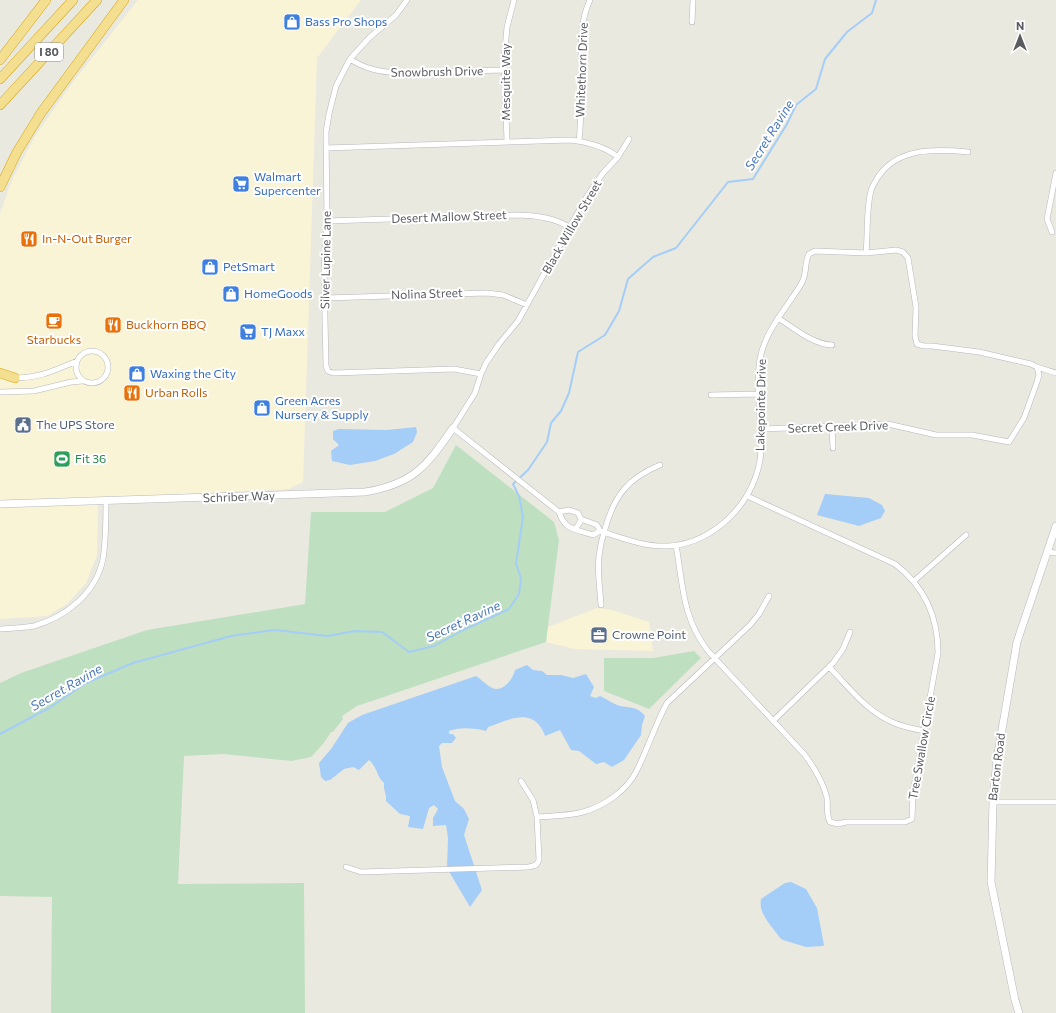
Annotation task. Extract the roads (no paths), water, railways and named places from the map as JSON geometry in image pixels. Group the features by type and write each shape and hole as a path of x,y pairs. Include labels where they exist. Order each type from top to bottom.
{"highway":[{"path":"0,60 46,0"},
{"name":"I 80","path":"0,78 73,0"},
{"name":"I 80","path":"0,105 98,0"},
{"path":"0,187 21,146 42,113 124,0"},
{"path":"0,373 15,378"}],"street":[{"name":"Silver Lupine Lane","path":"407,0 396,15 369,38 350,59 339,77 333,96 327,125 326,148 327,221 324,270 326,366 328,371 333,373 454,369 481,374"},
{"name":"Mesquite Way","path":"507,141 504,70 508,27 514,0"},
{"name":"Whitethorn Drive","path":"579,141 582,40 584,18 590,0"},
{"path":"692,22 693,0"},
{"name":"Snowbrush Drive","path":"350,59 369,69 384,72 399,73 504,70"},
{"name":"Black Willow Street","path":"453,428 475,393 481,374 493,352 518,321 569,227 595,185 618,157 629,139"},
{"path":"326,148 507,141 579,141 603,148 618,157"},
{"path":"968,152 946,150 914,152 893,161 884,170 871,190 866,253 896,250 903,252 908,258 916,307 915,336 917,344 979,352 1031,364 1056,373"},
{"path":"1052,232 1047,219 1056,173"},
{"name":"Desert Mallow Street","path":"327,221 531,215 548,218 569,227"},
{"name":"Lakepointe Drive","path":"453,428 559,512 561,519 568,527 593,535 602,532 645,545 676,545 696,539 721,525 732,515 747,496 758,468 761,450 759,371 762,351 778,318 804,280 806,261 809,254 815,252 866,253"},
{"name":"Nolina Street","path":"325,298 487,293 503,295 527,305"},
{"path":"778,318 813,340 832,345"},
{"path":"0,377 27,378 42,375 77,361 85,353 95,351 103,355 107,361 109,369 104,379 100,382 91,384 82,381 71,382 34,391 0,392"},
{"path":"77,361 76,372 82,381"},
{"name":"Secret Creek Drive","path":"760,429 888,424 936,435 972,435 1009,442 1024,418 1039,375 1037,367"},
{"path":"711,395 759,394"},
{"path":"832,427 833,448"},
{"name":"Schriber Way","path":"0,504 342,493 384,489 410,477 420,469 432,458 453,428"},
{"path":"601,605 599,556 602,532 611,509 620,492 636,478 660,465"},
{"name":"Tree Swallow Circle","path":"676,545 688,618 699,639 715,659 812,765 824,787 827,817 830,822 838,824 846,822 905,822 912,819 913,792 937,664 937,632 927,602 914,581 902,569 888,560 747,496"},
{"path":"0,629 32,626 56,618 73,606 88,591 100,569 103,559 106,500"},
{"name":"Lakepointe Drive","path":"559,512 569,510 578,513 581,519 597,524 602,532"},
{"path":"575,529 581,519"},
{"name":"Barton Road","path":"1019,1013 991,882 993,802 997,759 1017,642 1056,526"},
{"path":"914,581 966,535"},
{"path":"1048,552 1056,553"},
{"path":"537,818 582,812 605,803 623,789 636,772 659,717 667,703 750,625 759,614 768,596"},
{"path":"773,721 830,667 838,657 850,632"},
{"path":"830,667 859,699 879,716 893,723 925,731"},
{"path":"346,867 361,872 529,867 536,865 539,860 537,818 533,800 521,781"},
{"path":"993,802 1056,802"}],"water":[{"path":"416,427 417,432 413,442 394,454 375,461 350,465 332,461 331,451 339,445 333,439 333,431 339,429 387,430"},
{"path":"825,494 869,498 882,505 885,511 881,518 859,526 817,515"},
{"path":"527,665 533,670 542,671 547,675 561,675 573,678 586,674 594,687 590,696 596,698 600,696 617,705 639,710 645,716 641,735 624,760 612,767 604,762 596,764 579,751 571,750 560,730 545,736 539,725 534,720 528,718 521,717 508,720 488,727 486,731 468,728 449,731 449,734 453,734 456,738 452,743 442,743 439,746 442,767 455,801 464,809 469,819 464,835 482,890 470,907 447,868 448,838 446,825 433,826 433,818 438,809 434,805 429,808 423,829 408,827 410,816 400,814 386,801 384,783 369,760 359,770 353,767 344,769 330,780 325,781 321,777 319,763 331,749 348,723 362,715 476,676 492,688 500,689 510,681 515,670"},
{"path":"791,882 806,889 817,908 823,946 806,947 783,940 764,915 761,899 785,883"}],"waterway":[{"name":"Secret Ravine","path":"0,734 49,708 86,683 133,663 231,636 275,630 327,636 355,631 382,632 409,652 434,646 461,631 509,609 519,594 521,578 516,564 523,517 519,496 513,484 528,470 547,442 551,423 561,411 569,393 578,352 605,335 619,311 628,279 653,257 676,248 728,182 753,179 787,124 796,105 816,89 825,59 847,32 872,13 876,0"}],"place":[{"name":"Bass Pro Shops","path":"292,22"},
{"name":"Walmart Supercenter","path":"241,184"},
{"name":"In-N-Out Burger","path":"29,239"},
{"name":"PetSmart","path":"210,267"},
{"name":"HomeGoods","path":"231,294"},
{"name":"Starbucks","path":"54,321"},
{"name":"Buckhorn BBQ","path":"113,325"},
{"name":"TJ Maxx","path":"248,332"},
{"name":"Waxing the City","path":"137,374"},
{"name":"Urban Rolls","path":"132,393"},
{"name":"Green Acres Nursery & Supply","path":"262,408"},
{"name":"The UPS Store","path":"23,425"},
{"name":"Fit 36","path":"62,459"},
{"name":"Crowne Point","path":"599,635"}]}
